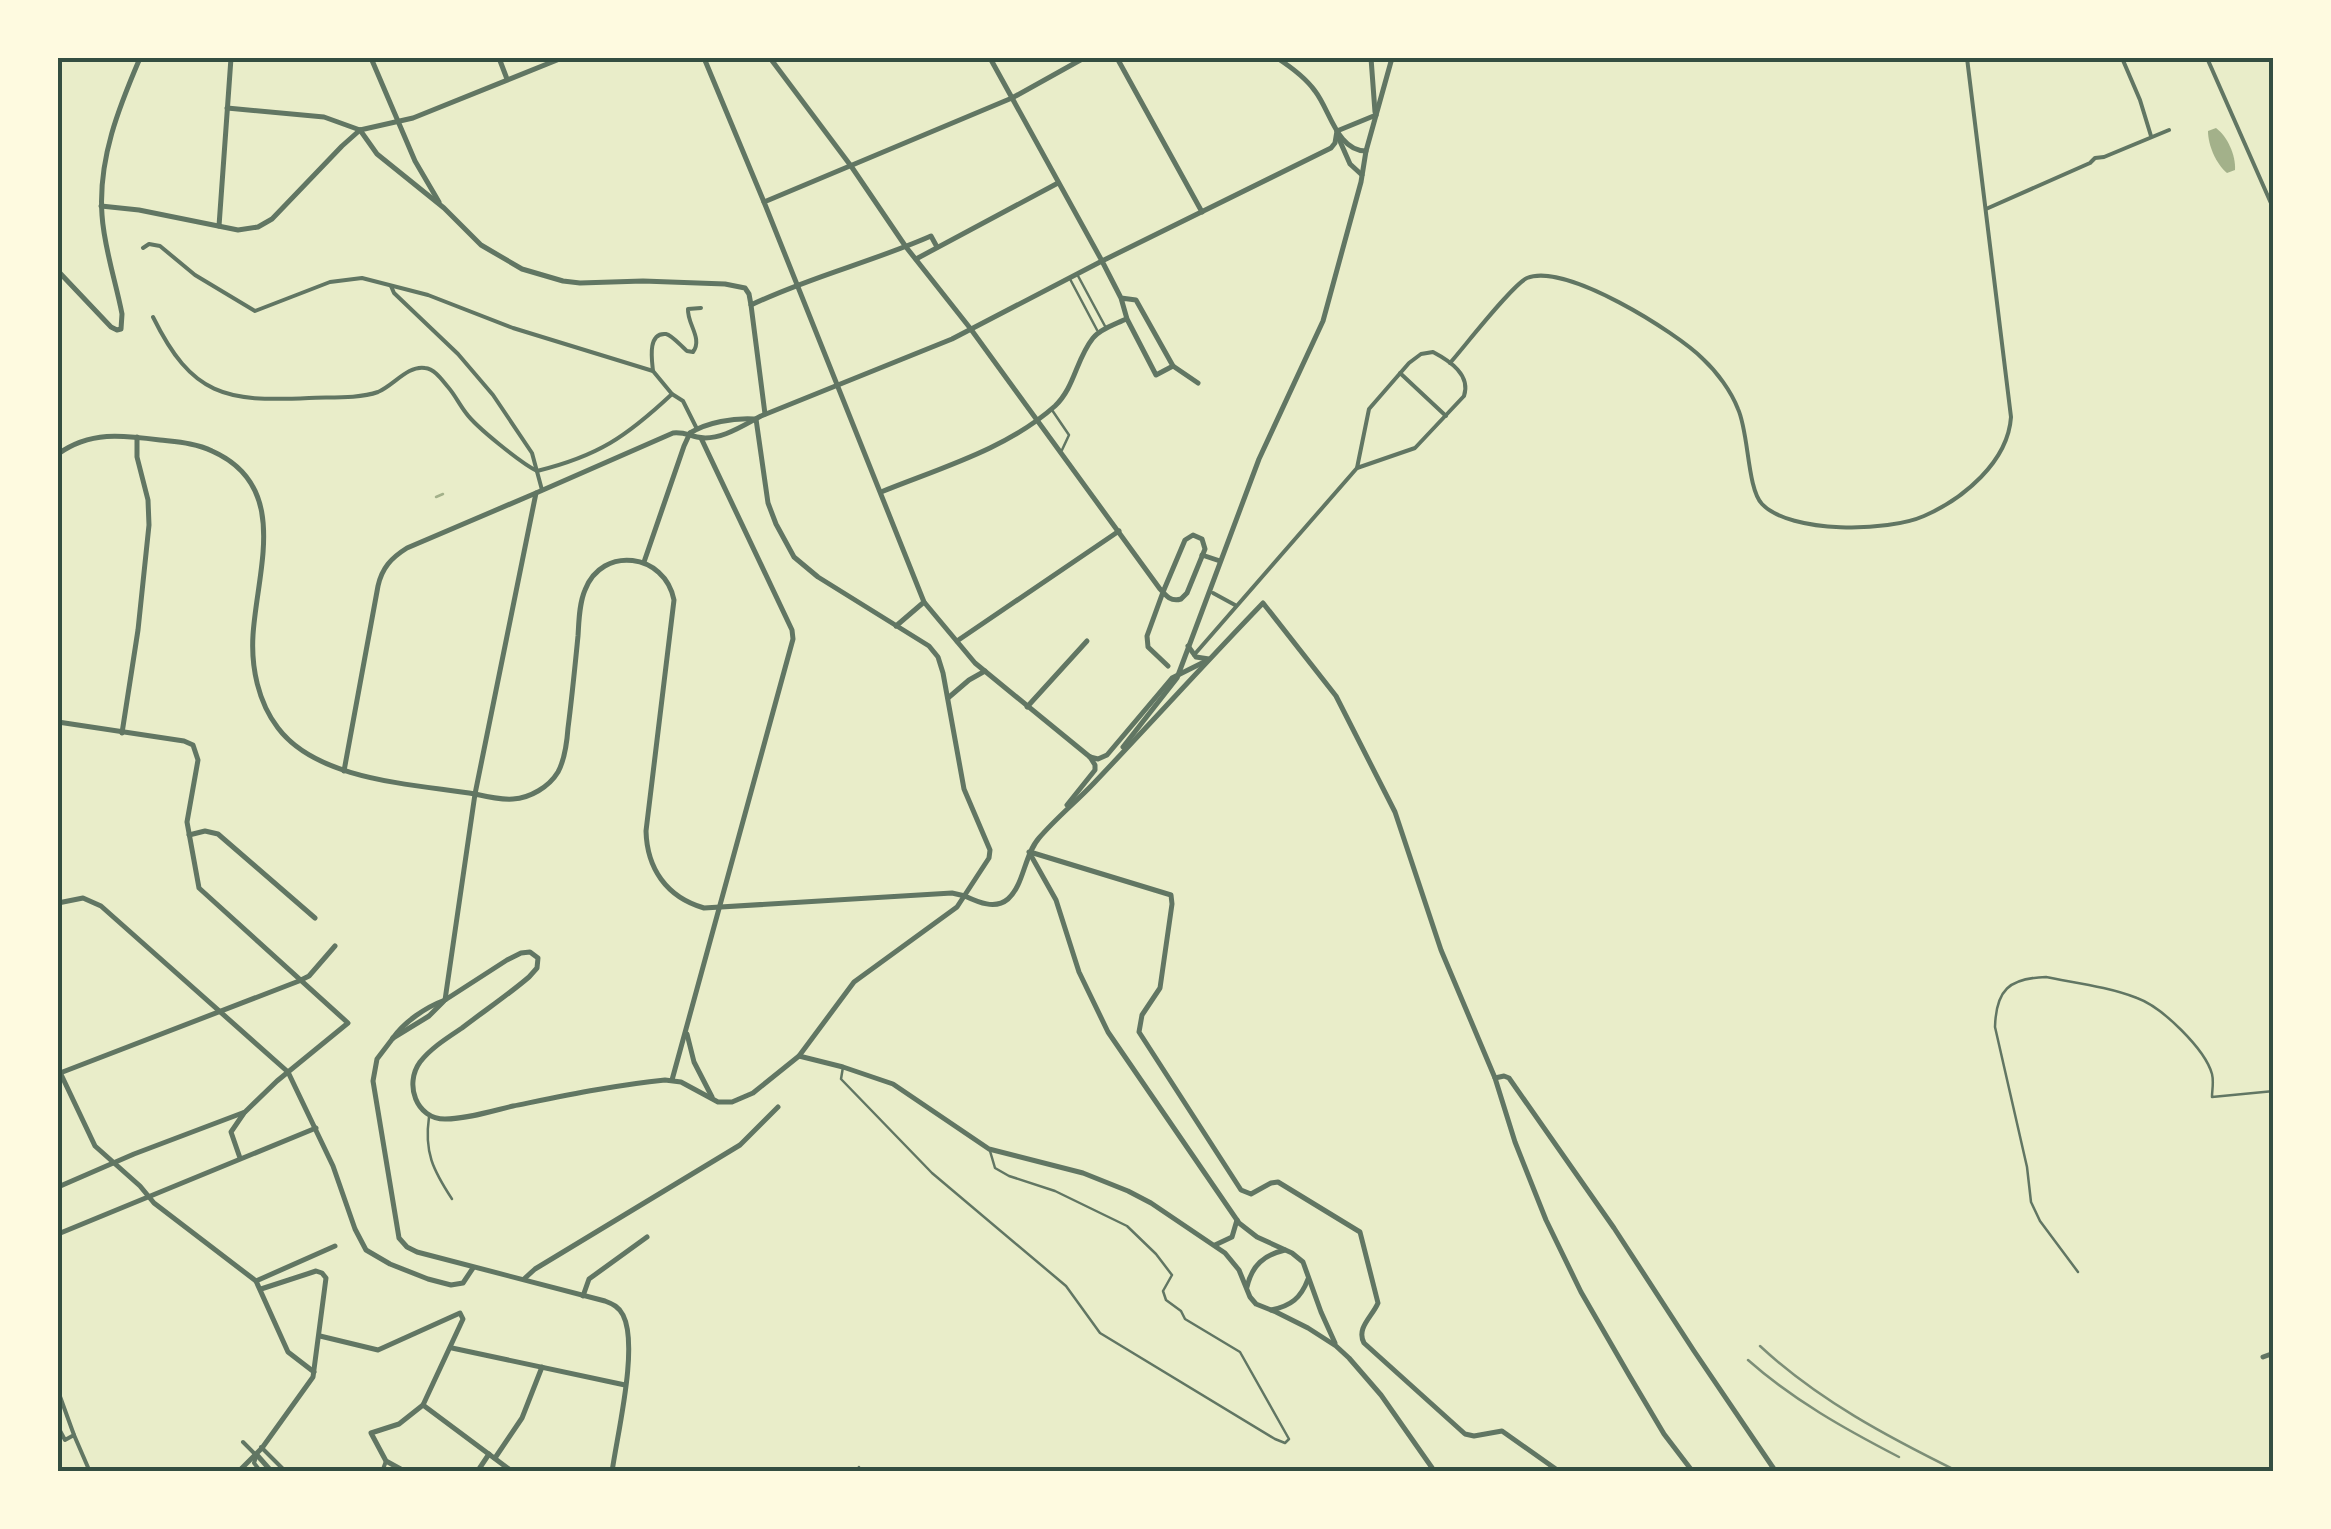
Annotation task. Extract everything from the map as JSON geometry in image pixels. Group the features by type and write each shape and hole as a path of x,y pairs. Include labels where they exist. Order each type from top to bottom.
{"street":[{"path":"58,271 110,327 121,329 123,318 104,233 102,206 110,136 140,58"},
{"path":"219,226 232,58"},
{"path":"370,58 418,167 444,208"},
{"path":"499,58 507,79"},
{"path":"102,206 245,230 265,224 360,130 397,122 562,58"},
{"path":"58,454 97,436 186,444 212,450 231,462 253,488 264,524 252,638 254,671 274,724 312,759 344,771 498,799 520,798 538,791 555,777 564,754 585,590 593,576 608,565 626,560 644,563 664,576 674,600 646,826 648,854 658,876 673,892 698,906 952,892 986,904 1000,904 1011,896 1029,852 1060,816 1095,764 984,672 924,602 704,58"},
{"path":"770,58 1163,592 1174,600 1184,597 1205,548 1201,538 1186,538 1163,592 1146,642 1168,666"},
{"path":"990,58 1122,298 1127,319 1156,374 1173,366"},
{"path":"764,202 1012,98 1084,58"},
{"path":"1116,58 1202,212"},
{"path":"1277,58 1313,88 1350,164 1363,176"},
{"path":"1370,58 1376,115"},
{"path":"1120,754 1178,674 1268,438 1323,321 1392,58"},
{"path":"1450,362 1521,282 1546,275 1572,282 1636,312 1703,358 1740,411 1755,493 1762,504 1778,515 1796,522 1851,527 1921,517 1976,480 2003,448 2010,432 1967,58"},
{"path":"2122,58 2151,136"},
{"path":"2207,58 2274,210"},
{"path":"227,108 324,118 360,130 377,154 488,250 536,273 580,283 738,285 746,289 765,414"},
{"path":"1337,131 1376,115"},
{"path":"1986,209 2095,158 2169,130"},
{"path":"344,771 381,574 388,562 407,548 666,436 679,432 701,438 732,430 952,338 1331,148 1337,131"},
{"path":"1337,131 1353,150 1366,152"},
{"path":"916,259 1058,183"},
{"path":"751,305 931,236 937,247"},
{"path":"142,248 149,244 160,246 195,276 254,311 330,282 362,278 653,371"},
{"path":"391,286 493,395 532,453 539,491 476,794 445,1000"},
{"path":"1122,298 1136,300 1173,366 1198,384"},
{"path":"697,429 683,401 653,371 650,353 659,336 665,334 693,352 698,342 688,308 701,308"},
{"path":"153,317 179,362 216,391 238,398 375,393 420,367 428,368 454,394 468,416 537,472 566,464 620,439 672,394"},
{"path":"881,492 984,451 1036,420 1070,387 1098,334 1127,319"},
{"path":"1194,656 1357,468 1369,409 1400,373 1416,356 1427,352 1450,362 1466,380 1464,396 1415,448 1357,468"},
{"path":"1400,373 1446,416"},
{"path":"644,563 690,434 736,420 756,419"},
{"path":"612,1472 629,1347 622,1314 610,1303 473,1268 414,1251 404,1244 398,1234 373,1082 377,1059 393,1038 445,1000 516,955 530,952 538,958 539,965 529,976 418,1064 412,1077 413,1089 418,1104 429,1116 459,1117 672,1080 714,1100 728,1102 748,1096 800,1056 854,982 952,911 990,855 989,844 964,789 944,673 936,652 808,569 787,546 768,503 756,419"},
{"path":"122,732 149,525 137,437"},
{"path":"672,1080 792,646 792,630 701,438"},
{"path":"957,642 1119,531"},
{"path":"1202,555 1220,561"},
{"path":"1213,593 1237,606"},
{"path":"896,626 924,602"},
{"path":"1060,816 1264,603 1340,703 1395,812 1441,950 1495,1078 1527,1174 1581,1292 1664,1434 1694,1472"},
{"path":"1027,706 1087,641"},
{"path":"1188,646 1194,656 1208,659"},
{"path":"1090,757 1107,755 1170,681 1208,659"},
{"path":"948,698 984,672"},
{"path":"58,722 184,740 195,747 198,760 187,822 200,888 348,1022 245,1112 230,1132 240,1158"},
{"path":"189,835 205,831 218,834 315,918"},
{"path":"1029,852 1056,900 1079,972 1104,1025 1237,1220 1250,1232 1301,1260 1336,1346"},
{"path":"1029,852 1171,895 1160,988 1142,1015 1139,1032 1242,1190 1250,1194 1276,1181 1360,1232 1378,1304 1362,1329 1364,1343 1465,1434 1502,1431 1560,1472"},
{"path":"58,902 82,898 98,904 288,1072 339,1181 359,1238 369,1253 451,1284 463,1283 473,1268"},
{"path":"314,1372 288,1352 256,1282 154,1203 96,1146 59,1070 299,981 309,976 335,946"},
{"path":"687,1032 697,1071 714,1100"},
{"path":"800,1056 894,1084 990,1150 1083,1173 1152,1203 1216,1245 1235,1264 1256,1304 1336,1346 1381,1395 1435,1472"},
{"path":"1495,1078 1510,1078 1776,1472"},
{"path":"524,1279 740,1145 778,1107"},
{"path":"58,1188 245,1112"},
{"path":"58,1234 316,1128"},
{"path":"1216,1245 1232,1237 1237,1220"},
{"path":"583,1296 590,1279 647,1237"},
{"path":"256,1282 335,1246"},
{"path":"1246,1287 1260,1261 1285,1250"},
{"path":"238,1472 262,1448 313,1377 326,1282 324,1274 316,1272 261,1289"},
{"path":"1271,1310 1296,1301 1308,1278"},
{"path":"320,1336 378,1350 460,1313 463,1319 422,1405 400,1424 371,1433 386,1461 406,1472"},
{"path":"450,1348 624,1386"},
{"path":"2263,1357 2274,1353"},
{"path":"478,1472 522,1418 542,1368"},
{"path":"58,1392 90,1472"},
{"path":"422,1405 509,1470"},
{"path":"58,1426 65,1440"},
{"path":"58,1444 74,1435"},
{"path":"244,1442 272,1472"},
{"path":"262,1448 286,1472"},
{"path":"256,1455 254,1463 261,1472"},
{"path":"382,1472 386,1461"}],"lane":[{"path":"1078,274 1107,329"},
{"path":"1069,278 1098,334"},
{"path":"1051,409 1069,435 1060,452"},
{"path":"2078,1272 2040,1221 2031,1202 2028,1167 1995,1027 2000,995 2017,983 2046,977 2138,998 2157,1009 2200,1052 2212,1073 2212,1097 2274,1091"},
{"path":"844,1067 840,1079 932,1173 1066,1286 1100,1333 1275,1440 1285,1443 1290,1438 1240,1352 1192,1324 1166,1300 1163,1291 1172,1275 1127,1226 1055,1191 1009,1176 995,1168 990,1150"},
{"path":"429,1116 426,1148 452,1200"}],"shaded area":[{"path":"2216,128 2234,158 2235,170 2227,173 2209,142 2208,131"}],"waterway":[{"path":"436,497 443,494"}],"railway":[{"path":"1760,1346 1830,1400 1959,1472"},
{"path":"1748,1360 1820,1413 1899,1457"}]}
